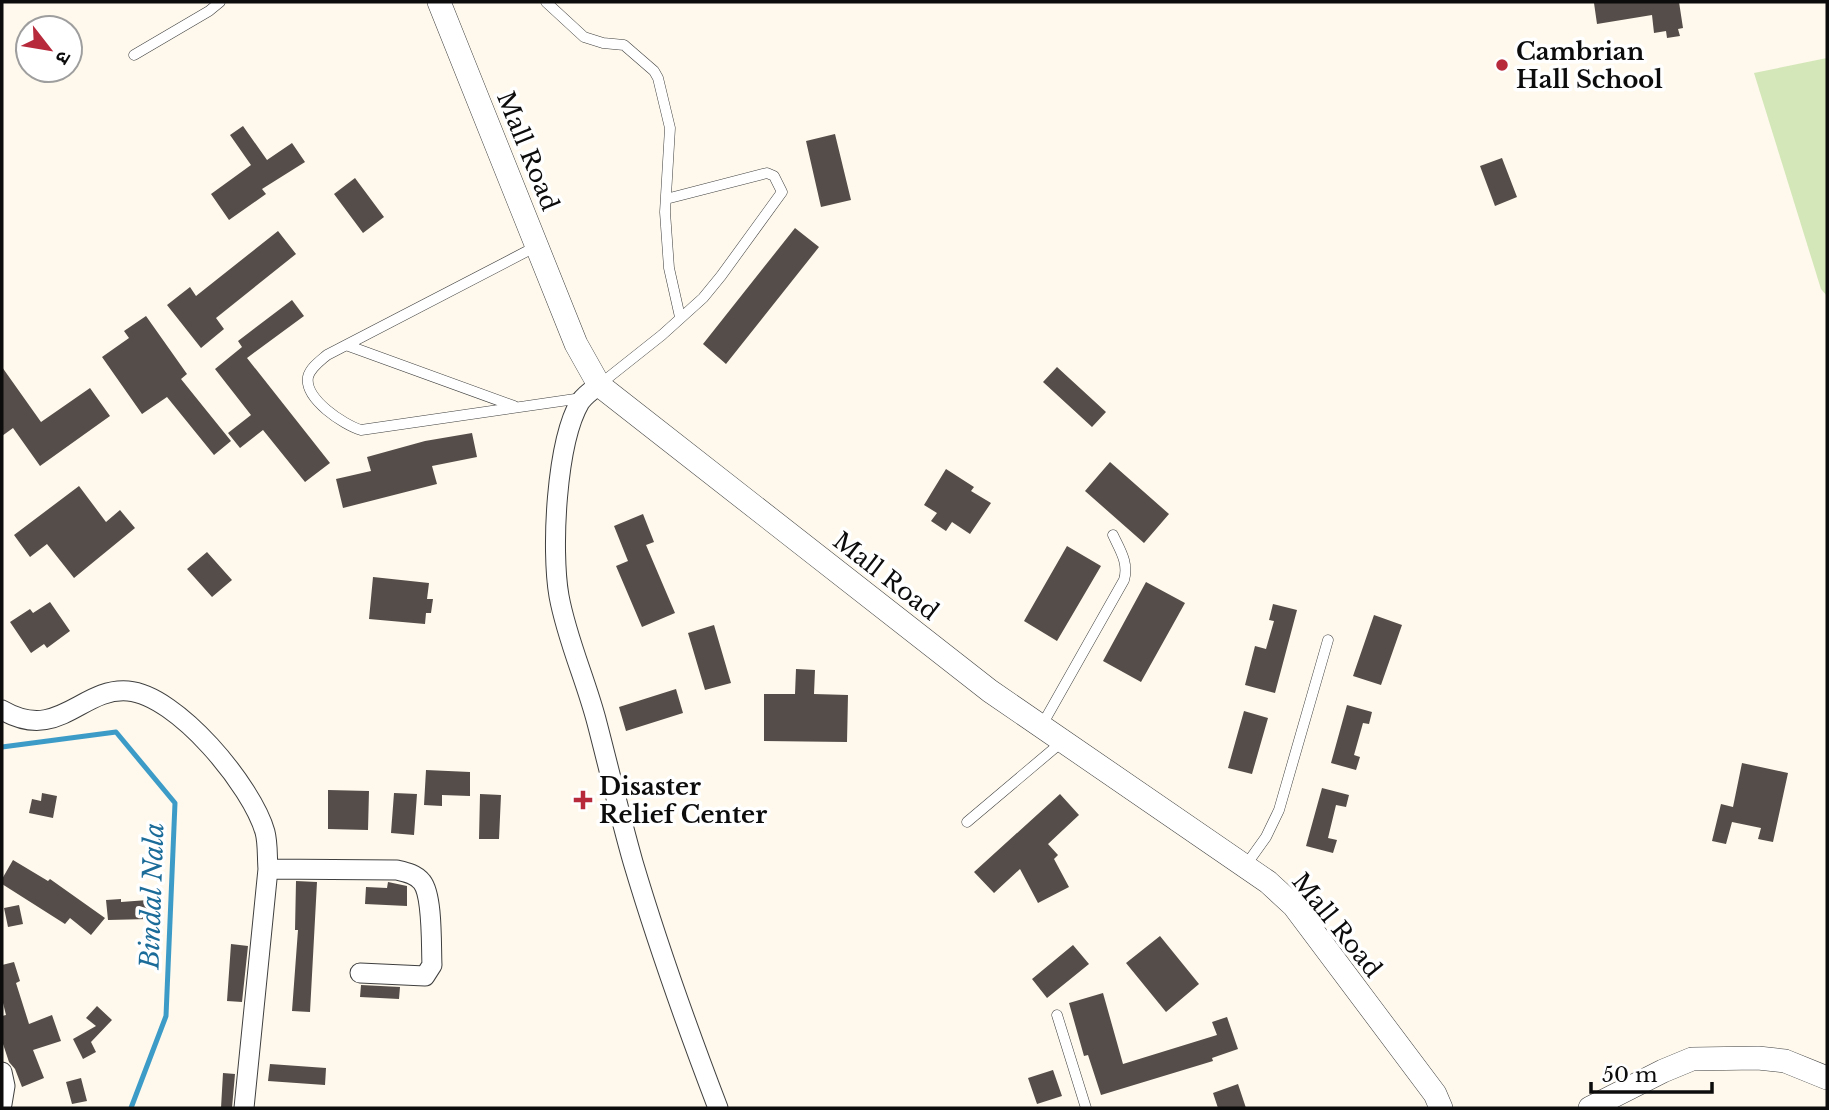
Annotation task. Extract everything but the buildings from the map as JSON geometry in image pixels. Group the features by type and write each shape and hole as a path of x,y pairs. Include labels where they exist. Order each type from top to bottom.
{"street":[{"name":"Mall Road","path":"439,2 576,344 592,391 990,691 1246,865 1294,906 1438,1101"},
{"path":"592,391 574,416 562,457 556,565 559,594 568,634 596,719 633,861 676,999 718,1108"},
{"path":"2,710 31,720 43,720 59,717 107,692 128,691 150,697 172,710 217,752 253,804 265,833 268,869 244,1108"},
{"path":"268,869 397,870 408,872 420,879 425,887 428,903 432,965 429,972 425,975 360,973"},
{"path":"1599,1106 1663,1071 1692,1059 1758,1058 1785,1061 1827,1078"},
{"path":"2,1072 5,1086 2,1104"},
{"path":"1438,1101 1459,1108"}],"lane":[{"path":"134,55 220,2"},
{"path":"545,2 584,37 593,41 624,45 654,71 658,78 670,128 666,199 669,268 680,317"},
{"path":"537,246 327,355 308,376 310,391 323,406 348,426 361,430 518,407 592,391 662,335 702,298 782,191 774,176 767,173 666,199"},
{"path":"346,345 518,407"},
{"path":"1042,725 1124,580 1127,570 1123,555 1112,535"},
{"path":"1246,865 1266,837 1279,810 1328,640"},
{"path":"967,822 1064,740"},
{"path":"1057,1015 1086,1108"}],"green space":[{"path":"1827,58 1827,296 1821,289 1754,73"}],"waterway":[{"name":"Bindal Nala","path":"2,747 116,732 175,803 166,1016 131,1108"}],"place":[{"name":"Cambrian Hall School","path":"1502,65"},
{"name":"Disaster Relief Center","path":"583,800"}]}
